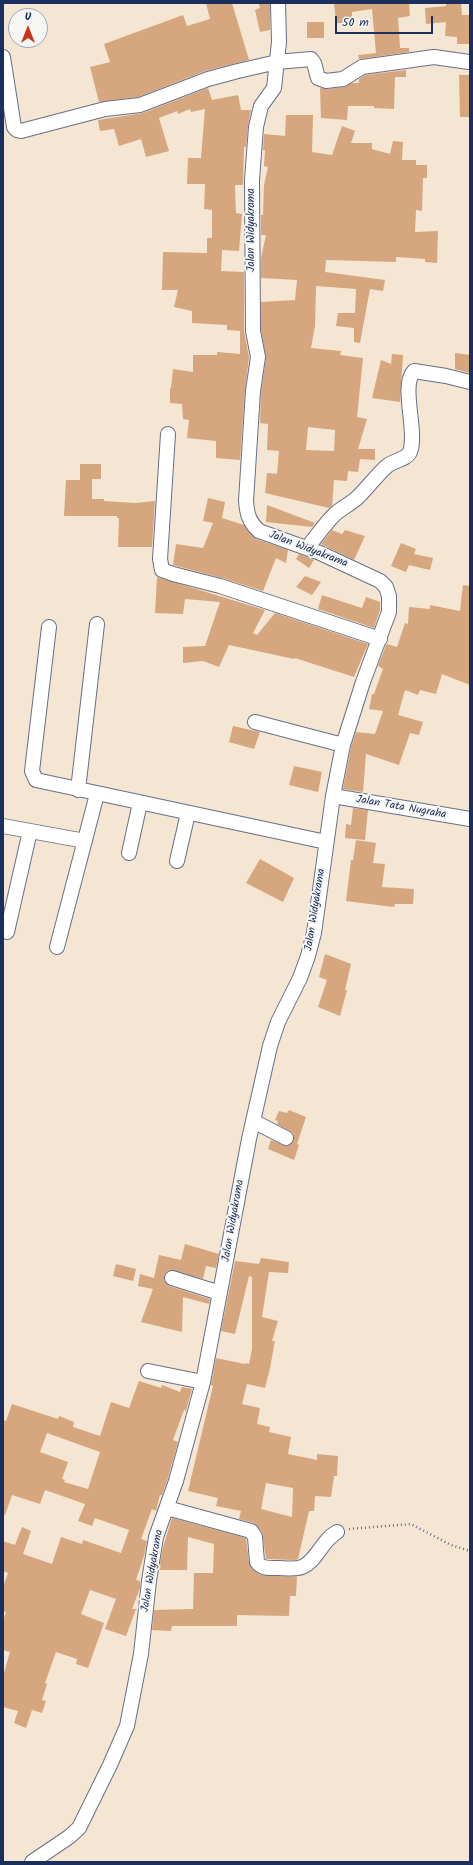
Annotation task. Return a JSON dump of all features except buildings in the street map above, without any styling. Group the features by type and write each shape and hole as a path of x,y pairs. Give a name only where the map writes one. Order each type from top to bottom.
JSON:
{"street":[{"name":"Jalan Widyakrama","path":"32,1862 69,1838 79,1828 110,1765 126,1726 141,1654 149,1582 156,1537 176,1481 203,1382 253,1121 270,1046 278,1022 300,978 308,956 314,933 333,796 344,745 363,682 389,612 389,596 386,588 380,581 333,558 259,531 252,524 247,514 246,501 253,390 258,357 253,331 251,278 252,180 256,127 262,106 274,88 279,42 278,3"},
{"path":"3,57 14,127 15,130 21,131 105,109 140,105 208,79 277,62 311,59 314,63 318,78 326,81 344,79 362,67 375,64 434,58 469,62"},
{"path":"307,548 334,514 357,498 388,466 408,455 411,450 412,428 409,405 410,374 414,371 446,376 470,382"},
{"path":"168,434 160,559 162,570 220,586 380,639"},
{"path":"78,790 97,624"},
{"path":"49,627 32,771 36,780 326,842"},
{"path":"255,722 344,745"},
{"path":"57,947 97,794"},
{"name":"Jalan Tata Nugraha","path":"333,796 470,819"},
{"path":"129,853 140,803"},
{"path":"177,861 188,813"},
{"path":"3,826 85,841"},
{"path":"6,932 30,831"},
{"path":"253,1121 286,1138"},
{"path":"172,1278 220,1293"},
{"path":"148,1371 203,1382"},
{"path":"167,1508 251,1531 255,1537 257,1562 263,1568 302,1567 308,1564 330,1535 336,1532"}],"path":[{"path":"336,1532 356,1528 410,1524 451,1545 470,1551"}]}
